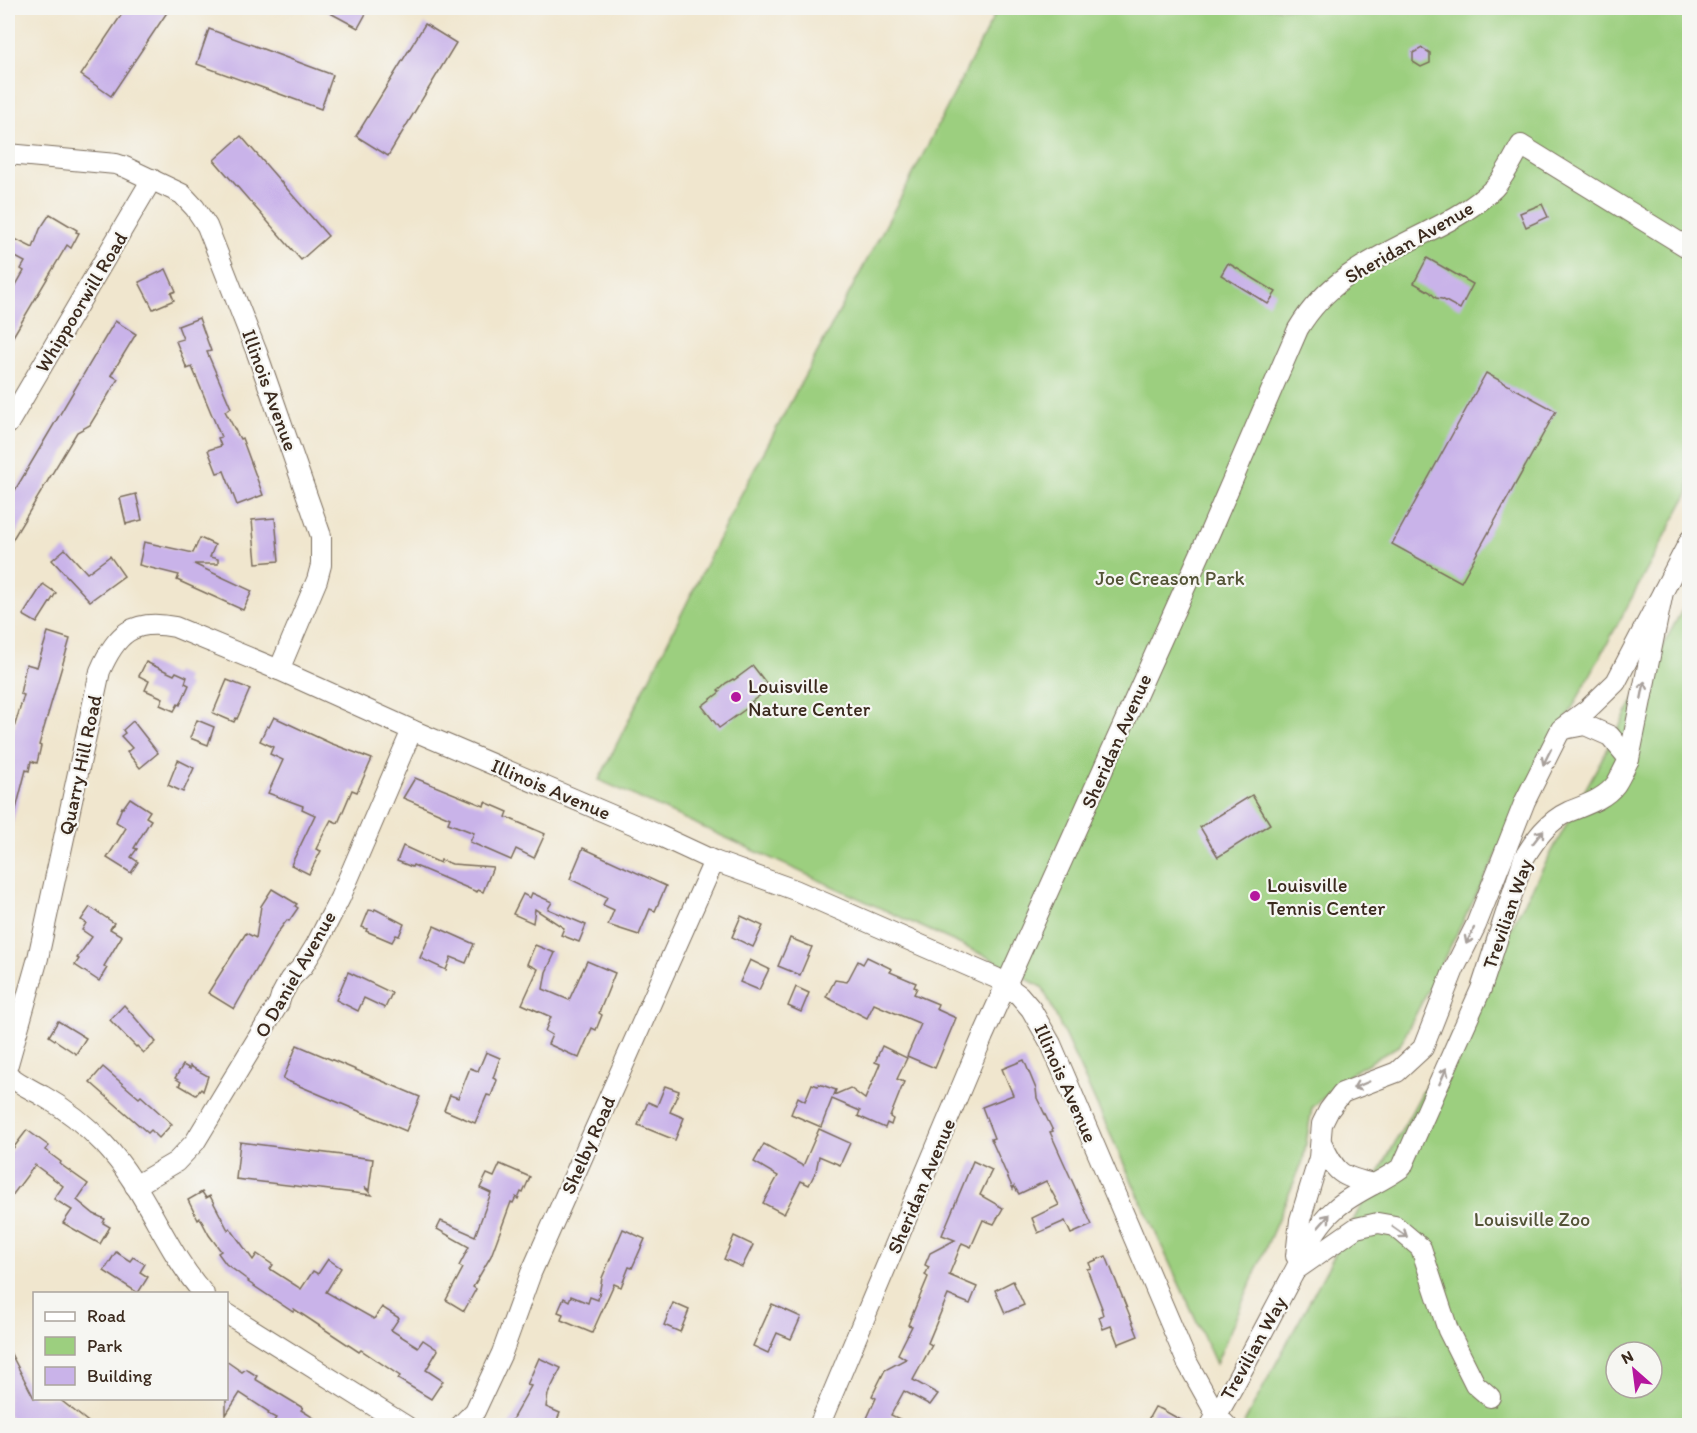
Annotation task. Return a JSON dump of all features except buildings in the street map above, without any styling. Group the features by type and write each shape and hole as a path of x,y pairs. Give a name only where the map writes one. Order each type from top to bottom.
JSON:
{"street":[{"name":"Sheridan Avenue","path":"819,1425 983,1036 1306,315 1326,292 1350,274 1473,207 1496,185 1521,145 1689,249"},
{"name":"Illinois Avenue","path":"8,154 116,164 182,194 207,225 257,353 321,536 321,565 317,580 279,670 714,861 795,890 967,965 996,978 1019,995 1031,1009 1051,1044 1187,1362 1218,1422"},
{"name":"Whippoorwill Road","path":"8,424 152,179"},
{"name":"Trevilian Way","path":"1295,1271 1300,1220 1319,1158 1322,1124 1329,1110 1342,1094 1398,1072 1423,1048 1525,801 1561,729 1588,709 1616,682 1689,540"},
{"name":"Trevilian Way","path":"1218,1422 1307,1244 1320,1224 1336,1208 1402,1167 1481,989 1524,858 1535,840 1549,825 1567,812 1580,808 1606,794 1616,784 1629,759 1663,592"},
{"name":"Quarry Hill Road","path":"8,1064 38,958 94,693 108,651 118,638 131,629 143,625 159,624 189,632 279,670"},
{"path":"1561,729 1585,725 1610,736 1629,759"},
{"name":"O Daniel Avenue","path":"135,1186 176,1162 195,1143 279,1003 290,979 303,966 340,898 412,730"},
{"name":"Shelby Road","path":"460,1425 475,1411 497,1363 531,1273 714,861"},
{"path":"8,1075 77,1118 105,1145 135,1186 186,1271 203,1292"},
{"path":"1321,1142 1339,1172 1374,1184"},
{"path":"1295,1271 1356,1228 1378,1223 1395,1226 1421,1248 1448,1330 1475,1384 1490,1397"},
{"path":"228,1314 406,1425"}],"green space":[{"name":"Joe Creason Park","path":"998,8 1689,8 1689,492 1561,729 1400,1045 1353,1072 1312,1108 1303,1161 1216,1364 1043,988 990,958 599,780 737,502 910,180"},
{"name":"Louisville Zoo","path":"1689,597 1689,1425 1248,1426 1244,1423"}],"place":[{"name":"Louisville Nature Center","path":"736,697"},
{"name":"Louisville Tennis Center","path":"1255,896"}]}
